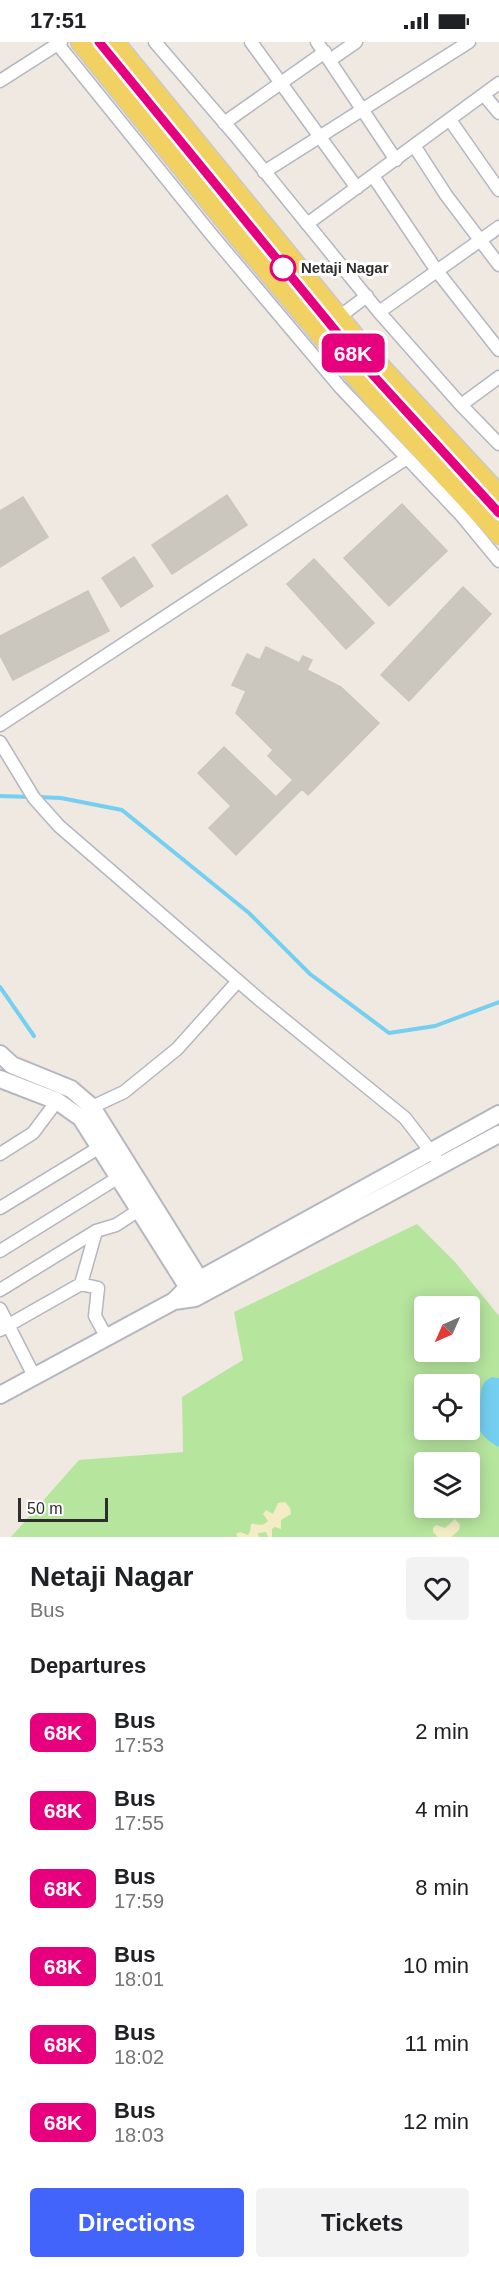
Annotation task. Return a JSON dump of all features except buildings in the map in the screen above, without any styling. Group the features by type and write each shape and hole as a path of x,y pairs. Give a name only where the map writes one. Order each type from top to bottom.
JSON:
{"main road":[{"path":"80,42 237,236 375,400 499,535"},
{"path":"115,42 372,357 499,494"}],"street":[{"path":"99,42 362,363 499,513"},
{"path":"155,42 379,312 461,405 499,444"},
{"path":"251,42 357,188"},
{"path":"224,123 324,51 356,42"},
{"path":"264,172 469,42"},
{"path":"0,81 58,43 211,234 333,379 461,515 499,561"},
{"path":"324,51 396,160"},
{"path":"307,224 415,147 499,83"},
{"path":"484,94 499,113"},
{"path":"450,120 499,190"},
{"path":"415,147 446,195 499,265"},
{"path":"373,176 437,271 499,350"},
{"path":"379,312 499,227"},
{"path":"339,317 367,296"},
{"path":"461,405 499,377"},
{"path":"0,725 407,458"},
{"path":"0,742 32,795 59,826 238,981 405,1118 436,1158"},
{"path":"92,1107 124,1092 177,1049 238,981"},
{"path":"0,1054 12,1065 71,1089 92,1107 197,1289"},
{"path":"0,1080 57,1101 81,1118 139,1210 197,1289"},
{"path":"0,1154 33,1133 57,1101"},
{"path":"0,1395 436,1158 499,1114"},
{"path":"436,1158 499,1134"},
{"path":"0,1208 99,1147"},
{"path":"0,1251 119,1177"},
{"path":"0,1290 96,1231 116,1225 139,1210"},
{"path":"81,1284 96,1231"},
{"path":"4,1328 81,1284 98,1288 95,1316 107,1338"},
{"path":"0,1309 4,1328 34,1376"}],"green space":[{"path":"417,1224 455,1262 499,1316 499,1537 11,1537 79,1460 183,1452 182,1397 243,1360 234,1312"}],"sand":[{"path":"285,1502 291,1514 281,1520 281,1529 275,1527 272,1529 272,1537 268,1537 266,1532 258,1533 259,1537 238,1537 236,1534 240,1532 248,1535 251,1524 266,1523 268,1521 263,1514 266,1510 273,1514 278,1503"},
{"path":"455,1519 460,1525 459,1530 451,1537 438,1537 433,1532 436,1525 445,1528"}],"water":[{"path":"499,1378 499,1447 484,1436 480,1430 482,1389 488,1379"}],"waterway":[{"path":"0,796 31,797"},
{"path":"38,797 61,798 122,810 249,913 310,974 389,1033 435,1026 499,1002"},
{"path":"0,987 34,1036"}],"bus line":[{"name":"68K","path":"99,42 362,363 499,513"}],"place":[{"name":"Netaji Nagar","path":"283,268"}]}
